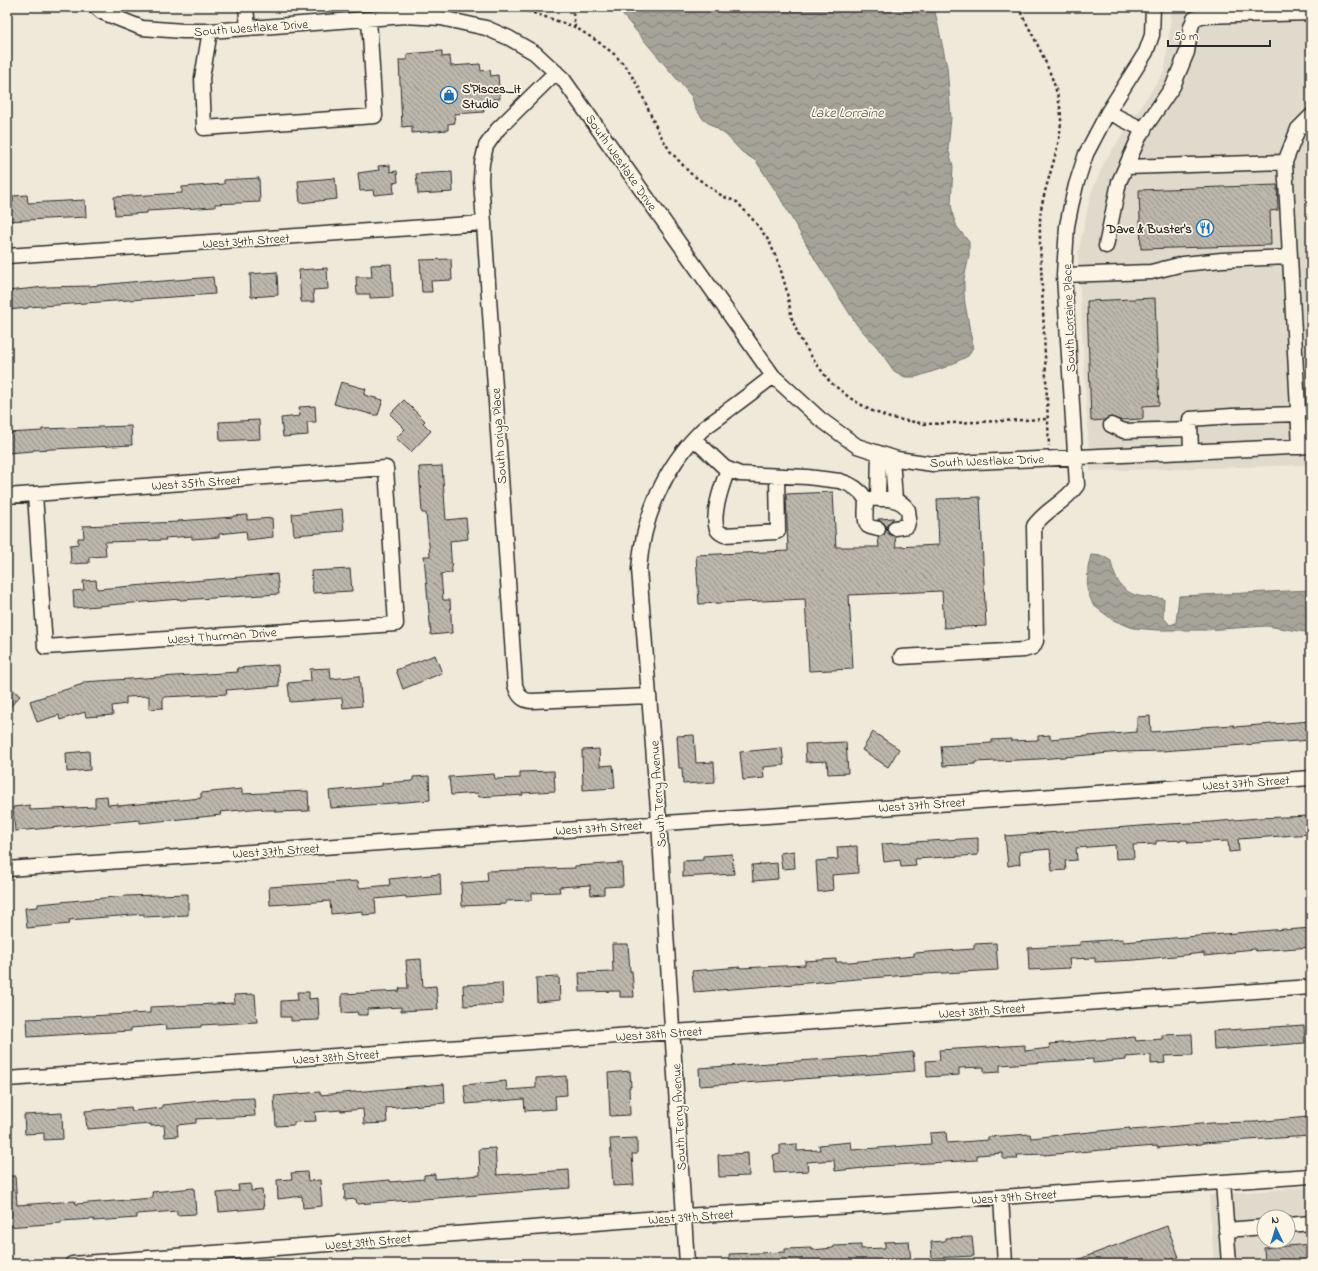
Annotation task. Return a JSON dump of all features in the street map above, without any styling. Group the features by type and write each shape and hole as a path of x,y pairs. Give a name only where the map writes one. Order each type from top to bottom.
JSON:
{"street":[{"name":"South Westlake Drive","path":"96,7 102,12 142,28 183,31 210,31 369,19 415,12 486,28 509,38 535,53 563,79 773,376 820,419 858,446 885,455 933,464 1306,446"},
{"path":"246,7 248,28"},
{"name":"South Lorraine Place","path":"901,657 1024,650 1032,647 1036,641 1034,526 1040,519 1070,495 1077,485 1064,275 1067,226 1076,185 1086,154 1108,112 1146,52 1152,35 1153,7"},
{"path":"1106,246 1119,182 1144,130 1173,86 1187,52 1191,27 1194,19 1201,16 1311,12"},
{"path":"210,31 202,78 204,128 375,116 369,19"},
{"name":"South Oriya Place","path":"556,72 498,129 486,146 482,163 481,178 514,676 517,690 522,698 527,701 649,696"},
{"path":"1108,112 1144,130"},
{"path":"1306,446 1299,414 1285,162 1298,129 1311,116"},
{"path":"1126,167 1285,162"},
{"name":"West 34th Street","path":"7,256 484,223"},
{"path":"1064,275 1151,272 1183,264 1222,260 1290,257"},
{"name":"South Terry Avenue","path":"687,1264 659,822 639,569 641,549 651,509 659,490 680,454 704,429 773,376"},
{"path":"1191,452 1190,419 1299,414"},
{"path":"1111,425 1124,431 1190,429"},
{"path":"694,439 728,469 740,474 777,477 807,477 845,482 872,499 895,500 901,502 906,506 909,518 907,526 895,528"},
{"path":"878,529 869,527 866,518 885,455"},
{"path":"885,455 895,500"},
{"name":"West 35th Street","path":"7,496 386,468"},
{"name":"West Thurman Drive","path":"35,494 44,647 396,624 386,468"},
{"path":"728,469 719,493 716,514 716,528 724,535 778,531 777,477"},
{"name":"West 37th Street","path":"7,869 659,822 1311,778"},
{"name":"West 38th Street","path":"7,1079 1311,987"},
{"name":"West 39th Street","path":"72,1264 109,1263 684,1216 1001,1197 1311,1176"},
{"path":"1223,1182 1229,1264"},
{"path":"1001,1197 1005,1264"},
{"path":"1296,1224 1311,1223"},
{"path":"1226,1230 1256,1228"}],"path":[{"path":"516,7 575,27 598,40 627,68 639,88 658,131 670,151 690,173 722,196 737,202 755,222 769,241 779,264 786,288 792,319 799,336 815,362 830,382 850,398 870,410 890,418 926,424 1048,419"},
{"path":"572,7 575,27"},
{"path":"1018,7 1040,50 1058,95 1061,120 1053,164 1042,201 1040,216 1050,458"}],"shaded area":[{"path":"1171,7 1311,7 1311,465 1090,471 1078,253 1091,193 1105,161 1165,70"},
{"path":"1311,1187 1311,1264 1214,1264 1209,1195"}],"water":[{"name":"Lake Lorraine","path":"616,7 934,7 947,67 951,118 948,148 953,166 951,204 957,227 969,242 969,256 964,279 964,292 973,347 968,356 946,367 916,377 905,377 894,371 877,347 857,325 816,261 779,196 756,161 742,152 726,135 704,120 695,108 692,97"},
{"path":"1091,555 1103,556 1111,561 1116,578 1127,591 1139,596 1164,599 1163,617 1170,625 1176,623 1179,596 1311,590 1311,631 1305,632 1267,626 1205,630 1157,630 1133,628 1113,620 1093,605 1087,589 1088,568"}],"building":[{"path":"442,51 442,57 450,56 451,66 480,64 481,71 490,70 491,76 498,75 500,99 493,99 493,104 483,105 484,112 454,114 455,123 448,124 448,130 412,133 412,126 402,127 399,60 407,60 407,54"},
{"path":"390,165 390,172 397,171 398,182 393,183 394,193 374,195 373,190 360,191 358,173 379,170 378,166"},
{"path":"452,172 453,192 418,194 416,174"},
{"path":"259,178 260,202 215,204 215,207 147,211 147,213 115,215 114,197 182,193 182,187 224,184 224,180"},
{"path":"335,178 337,199 300,203 298,181"},
{"name":"Dave & Buster's","path":"1277,185 1278,210 1270,211 1271,245 1141,249 1139,190"},
{"path":"27,195 28,203 85,200 86,217 7,221 7,202 13,202 13,196"},
{"path":"451,259 452,280 431,281 432,292 422,292 420,260"},
{"path":"391,264 393,297 370,298 370,294 357,294 356,277 372,277 371,265"},
{"path":"327,268 328,289 313,290 314,302 301,302 299,270"},
{"path":"277,272 278,295 251,297 250,274"},
{"path":"213,277 215,294 28,307 7,310 7,291 45,287 90,286 152,280 152,282"},
{"path":"1155,298 1159,405 1143,406 1143,419 1119,420 1111,417 1104,420 1091,421 1087,301"},
{"path":"341,382 366,389 364,395 383,400 378,415 334,404"},
{"path":"404,400 425,421 423,423 431,431 411,452 396,438 405,429 390,414"},
{"path":"315,406 316,422 307,422 308,435 283,437 281,418 300,416 299,407"},
{"path":"259,420 260,439 220,441 219,422"},
{"path":"131,426 132,445 33,450 7,453 7,433 42,431 42,429"},
{"path":"442,466 446,520 466,518 468,539 450,541 452,573 441,574 443,600 450,600 452,633 431,635 424,556 430,556 426,513 422,513 419,467"},
{"path":"833,492 836,547 879,547 878,537 884,535 886,527 884,523 878,519 894,518 887,525 887,529 889,534 895,536 896,547 939,545 937,499 980,497 986,626 944,628 942,591 849,595 853,669 809,671 805,599 699,604 696,555 788,551 786,494"},
{"path":"342,509 344,531 294,535 292,514"},
{"path":"247,515 247,520 272,518 273,537 247,540 246,531 219,534 219,537 192,539 192,536 165,538 166,540 105,542 106,556 89,557 89,563 71,564 70,545 78,544 78,538 84,538 83,526 179,522 178,521"},
{"path":"350,569 352,591 313,593 311,571"},
{"path":"277,574 279,594 180,599 74,608 73,591 84,590 83,581 96,580 97,589"},
{"path":"435,655 442,673 403,689 396,670"},
{"path":"278,665 279,686 226,690 227,694 163,697 163,708 149,709 149,696 126,697 126,704 112,706 113,715 86,717 85,712 60,720 59,715 37,722 30,701 83,684 83,682 238,672 237,668"},
{"path":"330,668 331,679 359,676 362,706 343,708 342,698 290,702 288,683 311,681 310,669"},
{"path":"7,684 20,696 7,710"},
{"path":"1150,716 1151,732 1201,727 1234,725 1234,727 1311,721 1311,740 1162,751 1122,752 1040,759 975,762 975,764 943,766 941,746 992,743 992,740 1038,740 1038,736 1050,735 1050,739 1137,732 1137,717"},
{"path":"873,732 899,749 888,767 862,750"},
{"path":"694,735 696,763 714,762 715,782 683,784 682,768 679,768 677,736"},
{"path":"846,742 848,773 828,774 827,761 806,762 805,744"},
{"path":"782,748 784,765 763,767 764,778 743,780 740,752"},
{"path":"599,749 600,766 613,765 615,788 583,790 582,750"},
{"path":"89,751 90,770 67,772 66,753"},
{"path":"554,771 555,791 522,793 523,795 509,796 479,797 478,793 451,795 449,777 494,774 495,779 520,778 520,772"},
{"path":"429,776 430,800 331,808 329,791 382,786 382,783 413,781 413,777"},
{"path":"242,789 242,794 308,791 309,811 275,812 275,810 262,810 262,808 220,812 221,815 140,823 140,820 15,831 13,807 30,805 30,810 95,807 95,797 107,796 108,805 118,804 118,806 201,798 201,793"},
{"path":"1311,816 1311,834 1238,839 1239,851 1229,852 1228,841 1188,843 1187,840 1156,841 1156,844 1133,845 1134,858 1116,859 1115,845 1076,848 1077,860 1065,861 1066,870 1052,871 1050,849 1019,852 1020,864 1008,866 1005,836 1258,818"},
{"path":"978,838 978,855 915,859 916,866 901,867 900,860 884,862 882,844"},
{"path":"857,846 858,873 832,875 833,890 818,892 816,861 838,859 837,847"},
{"path":"794,851 795,868 782,869 780,853"},
{"path":"732,854 734,874 683,877 683,861 703,860 703,856"},
{"path":"622,863 623,886 604,887 604,894 591,895 590,885 559,887 560,892 532,893 532,900 506,901 506,904 462,906 461,883 488,881 487,871 575,868 575,866"},
{"path":"777,863 778,879 753,881 752,865"},
{"path":"440,874 441,895 375,899 376,914 363,915 363,911 331,914 330,901 270,905 269,887 358,881 359,888 390,885 389,879"},
{"path":"188,894 188,915 144,917 144,914 69,920 70,924 27,928 25,908 38,907 38,904 126,896"},
{"path":"1311,928 1311,947 1256,951 1255,949 1204,956 1204,953 1135,960 1095,962 1095,958 1069,959 1070,968 1029,970 1028,948 1080,945 1080,942 1123,939 1123,942"},
{"path":"996,943 998,970 908,975 694,992 692,971 740,967 805,965 805,961 836,959 836,962 850,962 914,956 914,953 974,949 974,944"},
{"path":"612,944 628,944 634,997 620,997 620,991 580,992 579,973 613,972"},
{"path":"421,959 423,987 436,986 438,1009 401,1011 401,1007 368,1009 368,1015 358,1015 357,1012 342,1013 342,994 400,991 399,988 408,988 406,960"},
{"path":"559,977 560,1000 537,1002 536,978"},
{"path":"502,983 503,1004 464,1006 463,985"},
{"path":"297,992 309,992 309,999 318,998 319,1020 291,1021 291,1017 281,1017 281,1001 298,1000"},
{"path":"255,994 257,1022 201,1025 201,1027 166,1029 165,1025 131,1028 131,1031 28,1037 27,1019 150,1013 150,1007 235,1003 234,995"},
{"path":"1304,1025 1305,1043 1214,1050 1213,1031"},
{"path":"1192,1034 1193,1055 1164,1056 1165,1063 1151,1064 1151,1055 1126,1057 1126,1060 1093,1063 1093,1059 1000,1065 1000,1072 984,1073 984,1067 959,1068 959,1075 927,1077 926,1061 940,1060 939,1050 1025,1045 1025,1051 1050,1048 1049,1044 1135,1037 1136,1041 1162,1039 1162,1035"},
{"path":"913,1052 915,1071 700,1086 699,1068"},
{"path":"630,1071 630,1115 610,1116 608,1073"},
{"path":"566,1076 567,1095 555,1096 556,1109 525,1111 524,1099 466,1104 464,1085 506,1081 507,1090 536,1088 536,1078"},
{"path":"444,1084 445,1103 386,1108 387,1123 364,1124 363,1109 315,1112 316,1121 294,1122 294,1125 276,1126 274,1096 320,1092 320,1095"},
{"path":"254,1098 255,1116 196,1119 196,1123 177,1125 178,1136 165,1137 164,1125 151,1126 151,1124 87,1129 85,1111 131,1107 132,1111 162,1108 162,1105 211,1100"},
{"path":"62,1113 63,1139 44,1140 44,1133 25,1134 24,1115"},
{"path":"1308,1117 1310,1136 1202,1143 1157,1148 1157,1146 1044,1155 1017,1155 1018,1159 1003,1159 1003,1153 977,1155 977,1160 864,1167 835,1171 834,1160 807,1162 808,1171 774,1173 773,1155 780,1154 780,1145 797,1144 797,1151 820,1150 819,1145 851,1142 852,1150 931,1144 930,1133 946,1132 947,1143 988,1140 988,1137 1030,1134 1031,1138 1130,1128 1130,1130"},
{"path":"637,1138 637,1154 632,1154 634,1185 613,1186 610,1139"},
{"path":"495,1148 497,1175 569,1170 570,1188 357,1204 356,1199 345,1200 344,1184 424,1179 424,1175 435,1174 435,1179 480,1175 479,1149"},
{"path":"748,1153 749,1176 719,1177 718,1155"},
{"path":"307,1172 308,1181 320,1180 322,1206 303,1208 302,1196 278,1199 277,1180 292,1179 291,1173"},
{"path":"7,1176 15,1176 17,1205 75,1201 76,1204 153,1198 152,1192 194,1188 196,1214 177,1215 177,1211 137,1214 137,1218 94,1221 94,1219 61,1221 61,1223 7,1227"},
{"path":"251,1184 251,1191 262,1190 264,1208 219,1212 217,1193 239,1191 238,1185"},
{"path":"1167,1226 1179,1257 1160,1264 1069,1264 1069,1263"},
{"path":"972,1237 974,1256 932,1258 931,1242 945,1241 945,1238"},
{"path":"909,1241 911,1262 886,1264 730,1264 729,1254 785,1252 785,1249 812,1248 812,1250 833,1248 834,1246 861,1245 861,1249 885,1248 885,1242"},
{"path":"1311,1244 1311,1264 1265,1264 1264,1249 1296,1249 1296,1245"}],"place":[{"name":"S'Pisces_it Studio","path":"449,95"},
{"name":"Dave & Buster's","path":"1205,228"}]}
